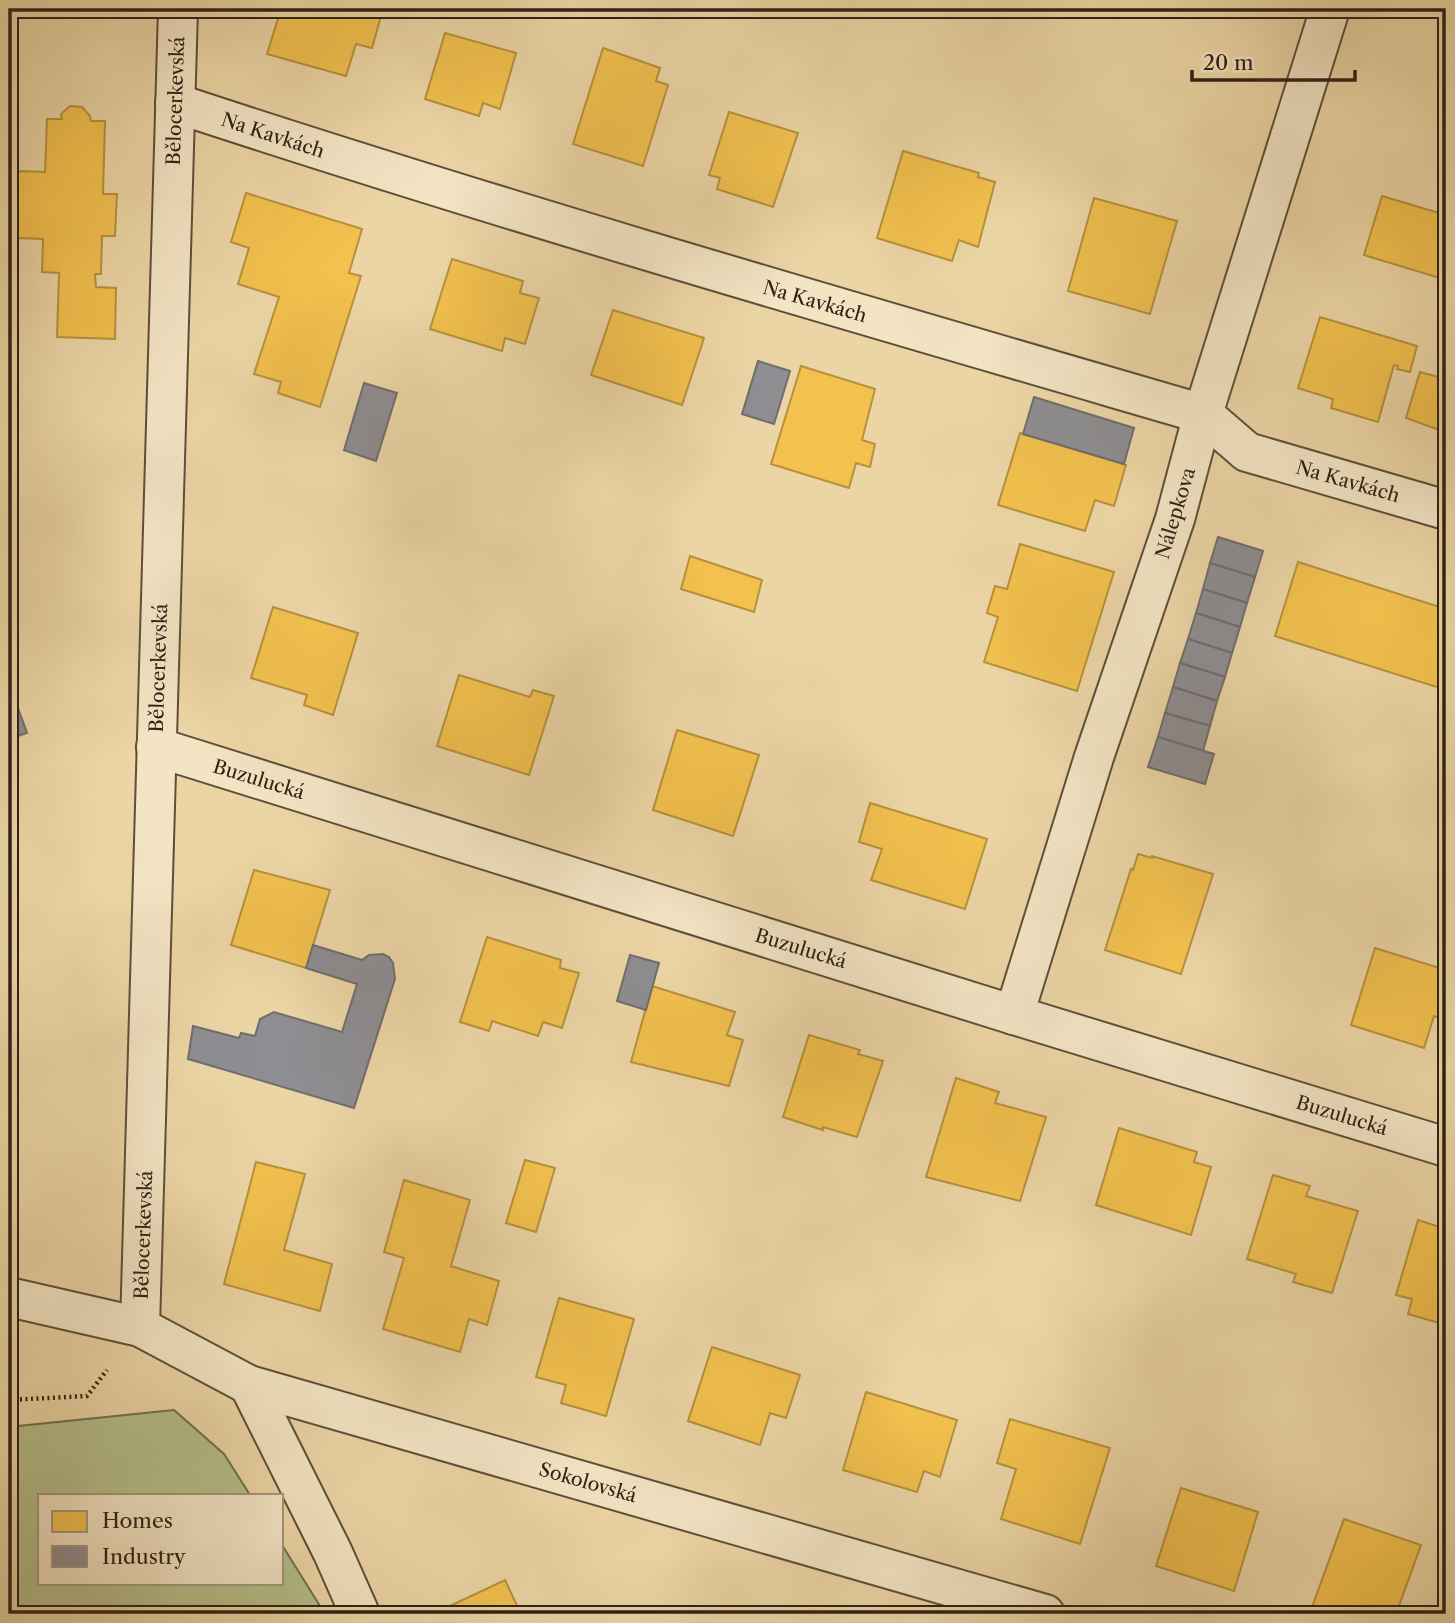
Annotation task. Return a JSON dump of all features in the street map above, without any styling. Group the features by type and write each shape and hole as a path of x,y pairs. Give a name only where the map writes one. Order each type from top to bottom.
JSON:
{"street":[{"name":"Bělocerkevská","path":"140,1327 178,9"},
{"name":"Nálepkova","path":"1014,1015 1094,757 1175,519 1203,414 1330,9"},
{"name":"Na Kavkách","path":"175,103 346,159 736,278 1203,414 1247,452 1446,510"},
{"name":"Buzulucká","path":"156,747 1446,1147"},
{"name":"Sokolovská","path":"9,1297 140,1327 249,1385 1045,1614"},
{"path":"249,1385 333,1553 360,1614"}],"path":[{"path":"9,1400 87,1396 140,1327"}],"green space":[{"path":"174,1410 224,1454 249,1494 38,1494 38,1584 284,1584 284,1548 325,1614 9,1614 9,1427"}],"building: Homes":[{"path":"281,9 383,9 372,48 356,44 346,76 267,54"},
{"path":"445,33 516,53 500,109 483,103 479,116 425,99"},
{"path":"603,48 660,68 656,81 668,85 643,166 573,144"},
{"path":"70,106 82,107 91,121 105,121 103,194 117,194 115,236 102,236 101,274 95,274 96,287 116,288 115,339 57,337 59,273 42,272 43,239 18,238 18,243 9,242 9,175 21,171 45,172 47,119 62,119 61,114"},
{"path":"729,112 798,133 773,207 717,189 720,178 709,175"},
{"path":"903,151 979,173 978,177 995,182 978,247 959,240 952,261 877,238"},
{"path":"246,193 362,229 349,273 361,276 320,407 278,393 281,382 254,374 279,297 238,284 249,248 231,242"},
{"path":"1382,196 1446,215 1446,280 1364,255"},
{"path":"1094,198 1177,221 1150,314 1068,291"},
{"path":"452,259 523,281 520,293 539,298 525,344 505,338 502,351 430,329"},
{"path":"613,310 704,338 682,405 591,375"},
{"path":"1320,317 1417,346 1410,372 1397,369 1398,366 1394,365 1378,422 1331,408 1333,399 1298,388"},
{"path":"801,366 875,389 862,440 875,444 870,467 856,463 849,488 771,464"},
{"path":"1420,372 1446,379 1446,418 1442,431 1406,418"},
{"path":"1020,433 1126,465 1114,506 1095,500 1085,531 998,505"},
{"path":"1020,544 1114,572 1077,691 984,662 998,617 987,613 995,586 1007,589"},
{"path":"690,556 762,580 754,612 681,589"},
{"path":"1298,562 1446,609 1446,690 1275,636"},
{"path":"273,607 358,633 333,715 304,705 307,695 251,678"},
{"path":"459,675 530,697 533,690 554,696 529,775 437,746"},
{"path":"677,730 759,755 733,836 653,810"},
{"path":"870,803 987,839 965,909 871,880 882,849 859,842"},
{"path":"1138,854 1213,874 1181,974 1105,950"},
{"path":"254,870 330,890 306,968 231,945"},
{"path":"487,937 561,960 560,968 579,973 562,1028 543,1022 538,1036 492,1021 489,1031 460,1022"},
{"path":"1375,948 1446,970 1446,1020 1434,1016 1424,1048 1351,1025"},
{"path":"652,986 735,1012 727,1035 743,1040 729,1086 631,1062"},
{"path":"809,1035 860,1050 858,1054 883,1061 857,1137 823,1127 823,1130 783,1117"},
{"path":"956,1078 999,1092 995,1103 1046,1117 1020,1201 926,1177"},
{"path":"1119,1128 1197,1152 1194,1162 1211,1167 1191,1235 1096,1205"},
{"path":"525,1160 555,1168 536,1232 506,1223"},
{"path":"256,1162 305,1174 284,1250 332,1264 320,1311 224,1284"},
{"path":"1273,1175 1310,1186 1306,1196 1358,1211 1332,1293 1293,1282 1296,1274 1247,1259"},
{"path":"404,1180 470,1200 451,1266 499,1281 487,1325 469,1319 460,1352 383,1329 404,1258 384,1252"},
{"path":"1418,1220 1446,1229 1446,1325 1408,1314 1412,1299 1396,1295"},
{"path":"559,1298 634,1319 606,1416 561,1403 566,1385 536,1377"},
{"path":"712,1347 800,1375 786,1418 770,1413 760,1445 688,1421"},
{"path":"866,1392 957,1420 940,1477 924,1471 917,1492 843,1470"},
{"path":"1010,1419 1110,1448 1080,1544 1001,1519 1016,1469 997,1463"},
{"path":"1181,1488 1258,1512 1234,1591 1156,1566"},
{"path":"1344,1519 1421,1545 1396,1614 1323,1614 1311,1610"},
{"path":"505,1580 521,1614 435,1614 435,1613"}],"building: Industry":[{"path":"758,361 790,371 774,424 742,414"},
{"path":"364,383 397,393 376,461 344,450"},
{"path":"1034,397 1134,428 1124,464 1023,434"},
{"path":"1218,537 1263,551 1255,577 1210,563"},
{"path":"1210,563 1255,577 1247,603 1203,589"},
{"path":"1203,589 1247,603 1240,627 1196,613"},
{"path":"1196,613 1240,627 1232,653 1188,639"},
{"path":"1188,639 1232,653 1225,677 1180,663"},
{"path":"1180,663 1225,677 1217,701 1173,687"},
{"path":"9,687 27,733 9,739"},
{"path":"1173,687 1217,701 1210,726 1165,713"},
{"path":"1165,713 1210,726 1203,751 1158,737"},
{"path":"1158,737 1214,754 1205,784 1148,767"},
{"path":"313,945 362,960 369,955 383,954 393,963 395,979 354,1108 188,1059 193,1026 239,1038 241,1033 255,1036 260,1019 274,1012 342,1032 357,984 306,968"},
{"path":"630,955 659,963 646,1010 617,1001"}]}
